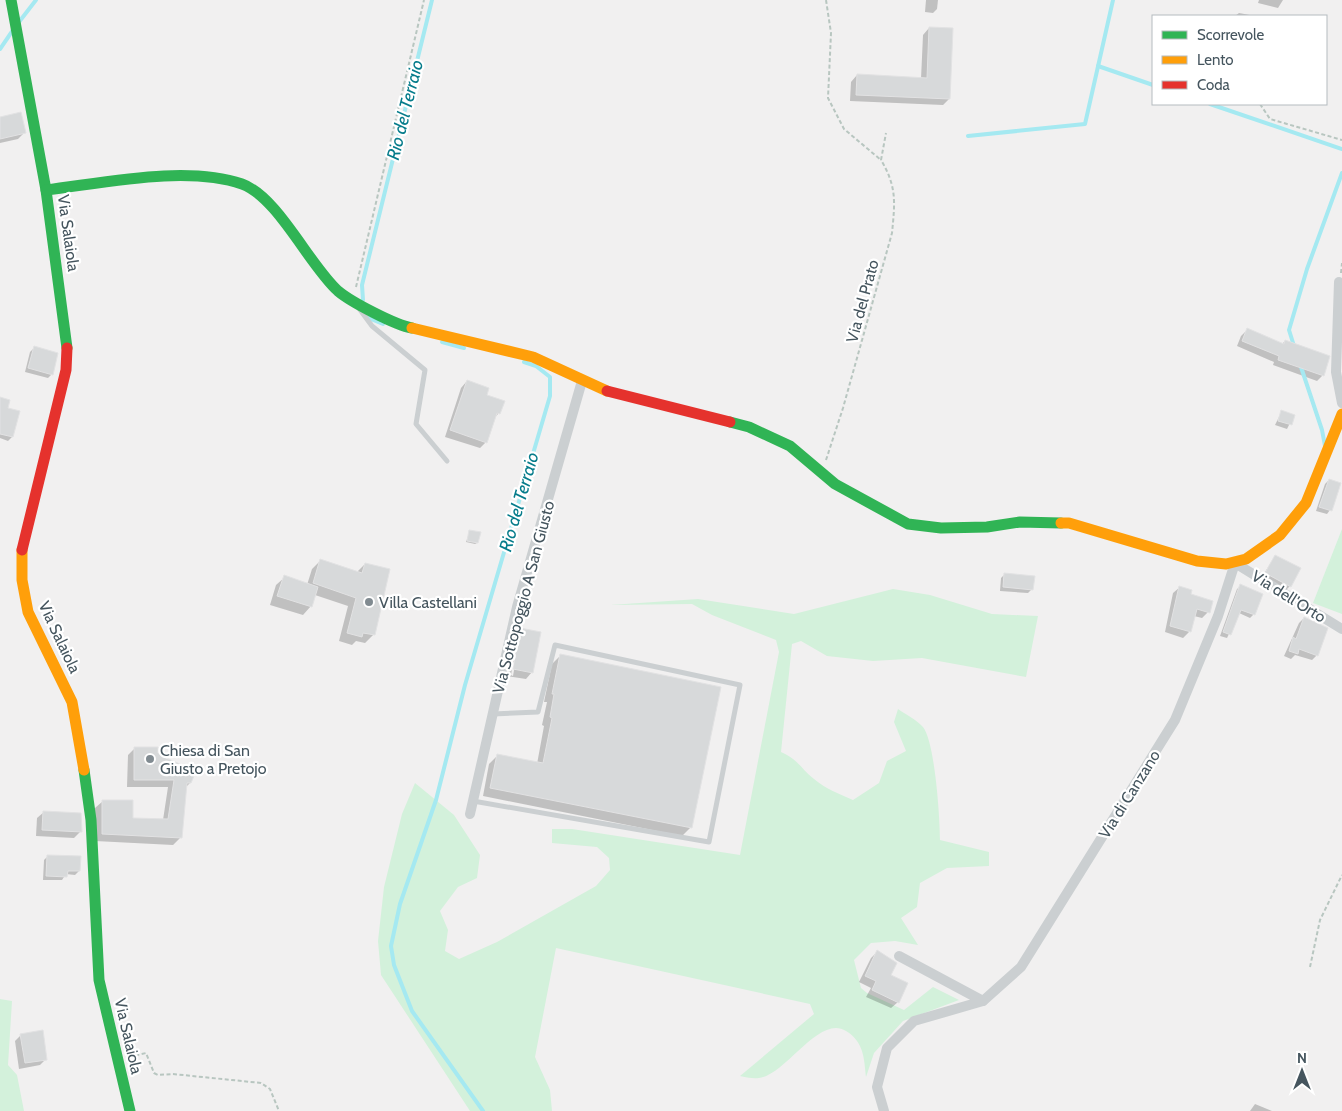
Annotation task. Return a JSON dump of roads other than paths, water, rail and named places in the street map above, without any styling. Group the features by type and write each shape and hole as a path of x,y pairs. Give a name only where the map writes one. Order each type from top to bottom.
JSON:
{"street":[{"name":"Via Salaiola","path":"11,0 46,190 67,339 66,370 22,550 22,580 28,612 72,702 78,730 91,820 99,980 130,1111"},
{"path":"46,190 176,175 220,179 244,185 266,201 338,291 398,325 533,357 602,390 749,427 790,446 821,474 908,524 941,528 987,527 1020,522 1062,522 1197,561 1235,563 1263,548 1292,524 1311,494 1342,414"},
{"path":"1339,282 1336,372 1342,403"},
{"name":"Via Sottopoggio A San Giusto","path":"470,814 517,607 582,381"},
{"name":"Via dell'Orto","path":"1235,563 1342,629"},
{"name":"Via di Canzano","path":"884,1111 877,1088 887,1048 914,1021 984,1001 1021,967 1175,720 1218,616 1235,563"},
{"path":"899,956 984,1001"}],"lane":[{"path":"352,299 372,326 425,370 416,424 447,461"},
{"path":"473,801 709,842 740,685 555,645 538,712 492,714"}],"waterway":[{"path":"19,22 36,0"},
{"name":"Rio del Terraio","path":"363,300 362,285 432,0"},
{"path":"968,136 1085,124 1113,0"},
{"path":"0,49 13,30"},
{"path":"1098,66 1152,85"},
{"path":"1213,105 1342,149"},
{"path":"1294,346 1289,330 1307,269 1342,173"},
{"name":"Rio del Terraio","path":"366,317 383,324"},
{"name":"Rio del Terraio","path":"442,342 464,348"},
{"name":"Rio del Terraio","path":"483,1111 412,1011 394,965 391,946 400,904 436,800 465,685 550,396 550,377 536,366 524,362"},
{"path":"1300,364 1322,430 1325,446"}],"place":[{"name":"Villa Castellani","path":"369,602"},
{"name":"Chiesa di San Giusto a Pretojo","path":"150,759"}]}
